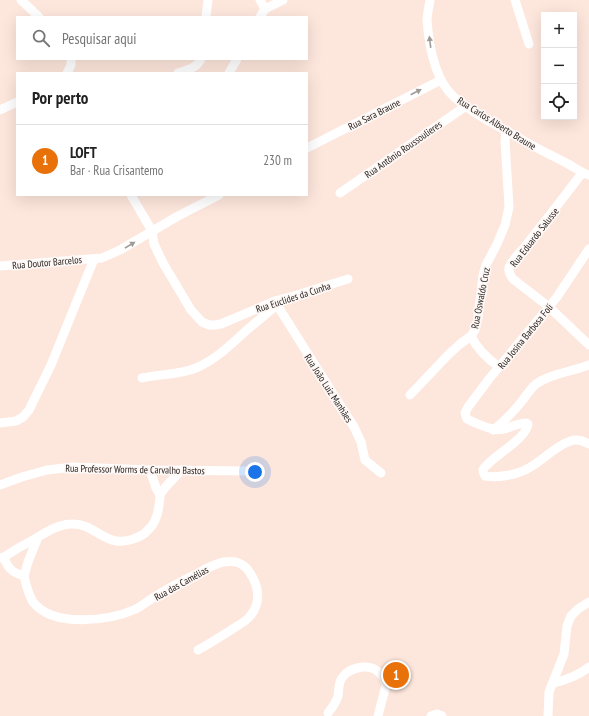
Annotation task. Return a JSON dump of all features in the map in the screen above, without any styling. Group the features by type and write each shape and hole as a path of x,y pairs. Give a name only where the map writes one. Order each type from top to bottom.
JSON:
{"street":[{"path":"21,0 39,16"},
{"path":"206,16 208,0"},
{"path":"260,0 262,13 283,0"},
{"name":"Rua Carlos Alberto Braune","path":"430,0 427,20 431,50 441,80 445,87 454,97 466,106 506,131 586,174"},
{"path":"516,0 529,44"},
{"path":"68,72 71,65 71,60"},
{"path":"181,72 195,67 200,60"},
{"path":"230,72 236,60"},
{"name":"Rua Sara Braune","path":"308,147 441,80"},
{"path":"0,110 16,102"},
{"name":"Rua Antônio Roussoulieres","path":"340,193 466,106"},
{"name":"Rua Oswaldo Cruz","path":"410,395 452,352 471,336 475,330 478,318 482,275 497,244 509,208 505,141 506,131"},
{"name":"Rua Eduardo Salusse","path":"586,174 515,258 509,268 510,275 513,279 534,297 549,307 589,345"},
{"path":"132,196 152,231"},
{"path":"0,423 16,421 23,417 29,410 51,365 94,258 102,258 110,255 217,196"},
{"name":"Rua Euclides da Cunha","path":"152,231 154,244 163,263 191,310 202,322 209,325 221,324 276,303 348,279"},
{"name":"Rua Josina Barbosa Foli","path":"493,430 470,420 466,417 465,411 515,346 549,307 589,249"},
{"name":"Rua Doutor Barcelos","path":"0,266 94,258"},
{"path":"142,378 190,370 204,364 224,350 276,303"},
{"name":"Rua João Luiz Manhães","path":"276,303 354,427 361,442 365,460 381,473"},
{"path":"471,336 483,354 499,367"},
{"path":"493,430 503,422 524,399 531,388 551,376 589,365"},
{"path":"493,430 501,430 522,423 526,423 528,425 520,438 493,458 484,468 483,472 486,476 508,475 522,472 557,449 575,440 582,440 589,444"},
{"name":"Rua Professor Worms de Carvalho Bastos","path":"0,485 47,470 73,467 150,470 249,471"},
{"path":"38,537 24,576 13,572 2,557 38,537 58,527 81,524 113,541 127,541 136,538 147,531 156,518 159,507 160,495 150,470"},
{"path":"160,495 181,470"},
{"name":"Rua das Camélias","path":"24,576 29,595 33,601 46,613 54,616 83,620 104,618 136,609 176,584 208,567 224,562 234,561 242,564 250,573 257,587 258,595 251,616 243,623 198,650"},
{"path":"548,716 549,692 564,654 567,626 571,616 578,609 589,602"},
{"path":"328,713 336,702 341,679 350,671 365,666 371,667 382,674 385,680 386,685 378,716"},
{"path":"552,683 572,678 589,667"},
{"path":"431,716 437,714 442,716"}],"place":[{"name":"LOFT","path":"396,675"}]}
